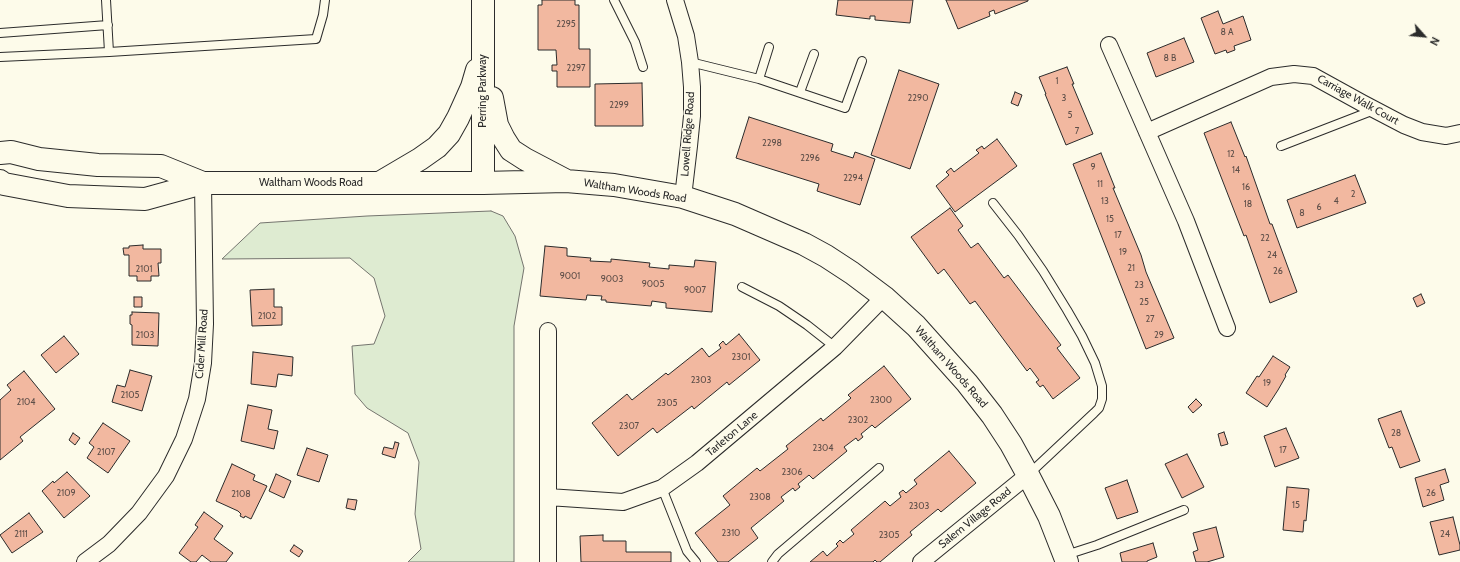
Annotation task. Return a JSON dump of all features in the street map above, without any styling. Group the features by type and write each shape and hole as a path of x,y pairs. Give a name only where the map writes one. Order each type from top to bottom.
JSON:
{"street":[{"name":"Perring Parkway","path":"483,0 483,183"},
{"name":"Lowell Ridge Road","path":"675,0 686,36 690,62 692,116 683,197"},
{"path":"1109,45 1186,221 1227,328"},
{"path":"483,48 497,125 504,139 511,150 566,181"},
{"path":"381,182 438,147 449,134 472,87 483,48"},
{"name":"Carriage Walk Court","path":"1147,132 1271,77 1294,74 1313,76 1374,110 1422,132 1446,136 1460,133"},
{"name":"Waltham Woods Road","path":"0,153 11,152 39,158 98,165 161,166 203,183"},
{"name":"Waltham Woods Road","path":"0,181 4,184 68,196 145,199 203,183 483,183 566,181 614,185 683,197 735,214 804,244 852,273 884,297 916,326 967,383 992,415 1028,475 1049,516 1066,558"},
{"name":"Cider Mill Road","path":"85,562 109,544 139,513 166,476 184,439 197,399 203,363 205,324 203,183"},
{"name":"Tarleton Lane","path":"548,497 623,502 662,488 697,463 835,347 884,297"},
{"path":"548,331 548,562"},
{"name":"Salem Village Road","path":"921,562 1028,475"}],"lane":[{"path":"106,0 109,52"},
{"path":"0,57 109,52 316,39 323,15 325,0"},
{"path":"614,0 635,42 644,67"},
{"path":"0,33 108,25"},
{"path":"759,79 769,47"},
{"path":"800,92 814,54"},
{"path":"690,62 759,79 845,108 862,61"},
{"path":"1281,146 1374,110"},
{"path":"993,203 1034,259 1067,310 1095,363 1102,386 1102,399 1099,408 1028,475"},
{"path":"742,287 779,306 807,325 835,347"},
{"path":"772,562 778,554 879,468"},
{"path":"662,488 687,551 696,562"},
{"path":"1066,558 1184,510"}],"green space":[{"path":"491,211 503,216 515,236 524,268 514,326 514,562 408,562 421,549 415,514 419,462 408,433 367,408 355,394 352,346 374,344 385,316 374,278 350,258 222,259 260,223 367,216"}],"building":[{"path":"542,0 575,0 575,5 579,5 579,49 590,49 590,87 557,87 557,71 552,71 552,65 557,65 556,50 538,50 538,5 542,5"},
{"path":"838,0 913,0 910,23 875,20 875,16 870,16 870,19 836,15"},
{"path":"946,0 1028,1 995,14 994,10 989,12 990,16 958,29"},
{"path":"1218,11 1223,24 1243,16 1251,40 1234,46 1235,50 1227,53 1226,50 1215,54 1201,18"},
{"path":"1184,38 1194,62 1156,77 1147,53"},
{"path":"1067,67 1074,84 1072,84 1093,134 1066,145 1039,77"},
{"path":"899,70 939,84 910,169 871,155"},
{"path":"642,83 643,126 595,126 595,84"},
{"path":"1015,92 1022,95 1018,106 1011,103"},
{"path":"749,117 833,144 831,151 853,158 855,152 875,159 860,205 817,191 819,184 736,158"},
{"path":"1231,122 1245,157 1246,156 1270,224 1272,224 1297,292 1270,303 1246,235 1244,236 1204,133"},
{"path":"997,139 1017,166 955,212 936,186 949,175 946,172 951,168 954,172 979,153 976,150 982,146 984,149"},
{"path":"1101,153 1115,188 1113,188 1141,255 1146,272 1174,338 1146,349 1073,164"},
{"path":"1355,175 1366,203 1297,228 1287,200"},
{"path":"950,208 963,226 958,230 971,248 978,243 1004,278 1008,275 1061,345 1057,348 1080,378 1053,399 1043,385 1040,387 1036,382 1039,380 1030,368 1027,371 975,301 970,304 944,269 938,274 911,237"},
{"path":"143,245 143,249 161,249 161,263 158,263 159,276 151,276 151,281 137,281 137,276 129,276 129,255 124,255 123,248"},
{"path":"545,246 567,248 567,256 591,258 590,261 611,262 611,259 650,263 649,267 669,269 669,265 694,267 695,260 716,262 712,312 666,308 666,303 652,301 651,306 606,302 606,300 601,300 602,296 587,295 586,300 540,296"},
{"path":"274,289 274,307 282,307 282,325 252,326 250,290"},
{"path":"1421,294 1425,303 1417,307 1413,298"},
{"path":"134,297 142,297 142,307 134,307"},
{"path":"132,312 159,313 158,346 132,345 132,325 130,324 130,315 132,315"},
{"path":"739,334 760,360 729,385 727,382 694,409 692,406 657,433 653,428 618,456 592,423 627,394 632,400 666,373 668,375 702,348 709,357 721,348 719,345 723,341 726,345"},
{"path":"64,336 79,354 56,373 41,355"},
{"path":"253,352 293,357 292,376 278,374 276,387 251,384"},
{"path":"1273,356 1290,367 1267,407 1246,393"},
{"path":"884,366 911,399 875,428 872,425 861,434 863,437 858,441 856,438 844,447 847,451 813,479 809,475 798,484 800,487 795,491 793,488 781,497 784,501 751,528 758,538 728,562 718,562 695,533 730,505 723,496 757,468 760,471 788,449 786,446 821,418 823,421 851,398 848,395"},
{"path":"130,370 152,376 142,411 112,402 117,385 125,387"},
{"path":"24,371 55,409 20,437 23,441 0,460 0,400 11,390 7,385"},
{"path":"1196,399 1202,405 1193,413 1188,407"},
{"path":"248,405 272,410 268,429 278,431 274,449 241,441"},
{"path":"1401,411 1420,461 1400,468 1392,447 1389,448 1378,419"},
{"path":"103,423 130,441 108,473 87,458 94,447 89,443"},
{"path":"1286,428 1299,458 1275,467 1264,436"},
{"path":"1224,432 1228,444 1221,446 1218,434"},
{"path":"73,433 80,438 75,445 69,440"},
{"path":"395,442 399,443 395,458 382,454 384,447 393,449"},
{"path":"307,448 328,455 319,482 297,475"},
{"path":"949,451 976,483 941,512 938,509 910,532 912,535 880,562 875,560 873,562 810,562 823,551 827,556 838,546 836,544 840,540 843,543 854,534 851,530 885,501 890,506 901,497 899,493 903,490 906,493 917,484 914,480"},
{"path":"1187,454 1204,487 1182,498 1165,464"},
{"path":"232,464 255,475 253,480 267,486 251,519 245,516 244,518 240,516 241,514 238,511 216,501"},
{"path":"1445,469 1449,482 1440,485 1444,500 1423,507 1415,478"},
{"path":"67,472 90,496 64,518 42,491 53,481 54,483"},
{"path":"276,474 291,481 284,498 269,491"},
{"path":"1127,480 1138,512 1117,519 1105,488"},
{"path":"1287,487 1309,489 1306,521 1304,520 1303,532 1283,530"},
{"path":"348,499 357,500 355,510 346,508"},
{"path":"204,512 223,526 214,539 233,553 226,562 211,562 202,555 196,562 191,562 179,553 198,527 195,525"},
{"path":"29,513 43,532 12,553 0,535"},
{"path":"1453,517 1460,550 1439,555 1430,522"},
{"path":"1216,527 1224,557 1207,562 1196,562 1193,552 1198,550 1193,533"},
{"path":"603,535 603,541 626,541 626,552 671,552 671,562 581,562 580,536"},
{"path":"1153,543 1157,557 1147,562 1122,562 1120,553"},
{"path":"294,545 303,551 299,557 290,551"}]}
